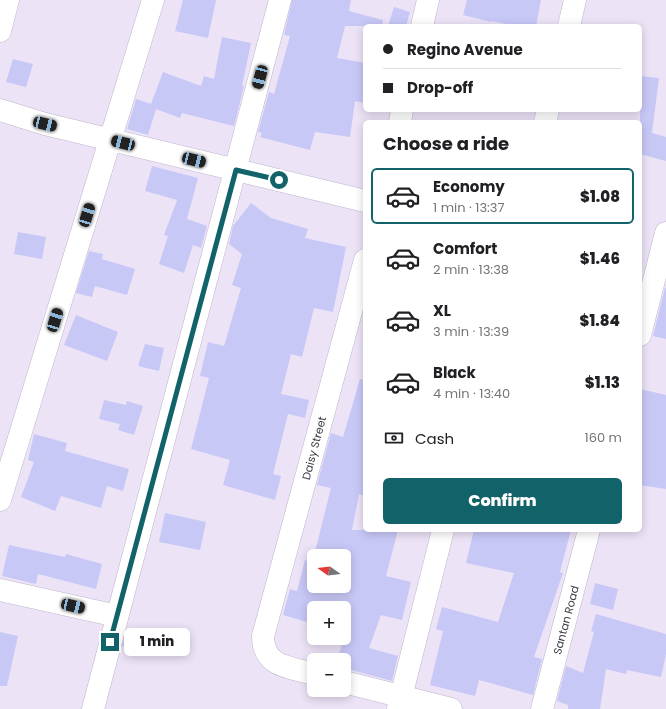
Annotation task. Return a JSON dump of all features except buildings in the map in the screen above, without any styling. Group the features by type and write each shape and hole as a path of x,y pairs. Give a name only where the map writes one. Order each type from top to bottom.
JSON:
{"street":[{"path":"0,31 8,0"},
{"path":"0,500 153,0"},
{"path":"92,709 118,616 280,0"},
{"path":"422,24 428,0"},
{"path":"569,24 575,0"},
{"path":"0,110 45,124 109,140 363,201"},
{"path":"642,325 654,269 666,233"},
{"name":"Daisy Street","path":"307,672 273,661 266,655 263,646 263,636 363,267"},
{"path":"400,703 443,532"},
{"name":"Santan Road","path":"542,709 588,532"},
{"path":"0,590 118,616"},
{"path":"351,685 400,703 451,709"}],"route":[{"path":"110,642 236,170 279,180"}]}
